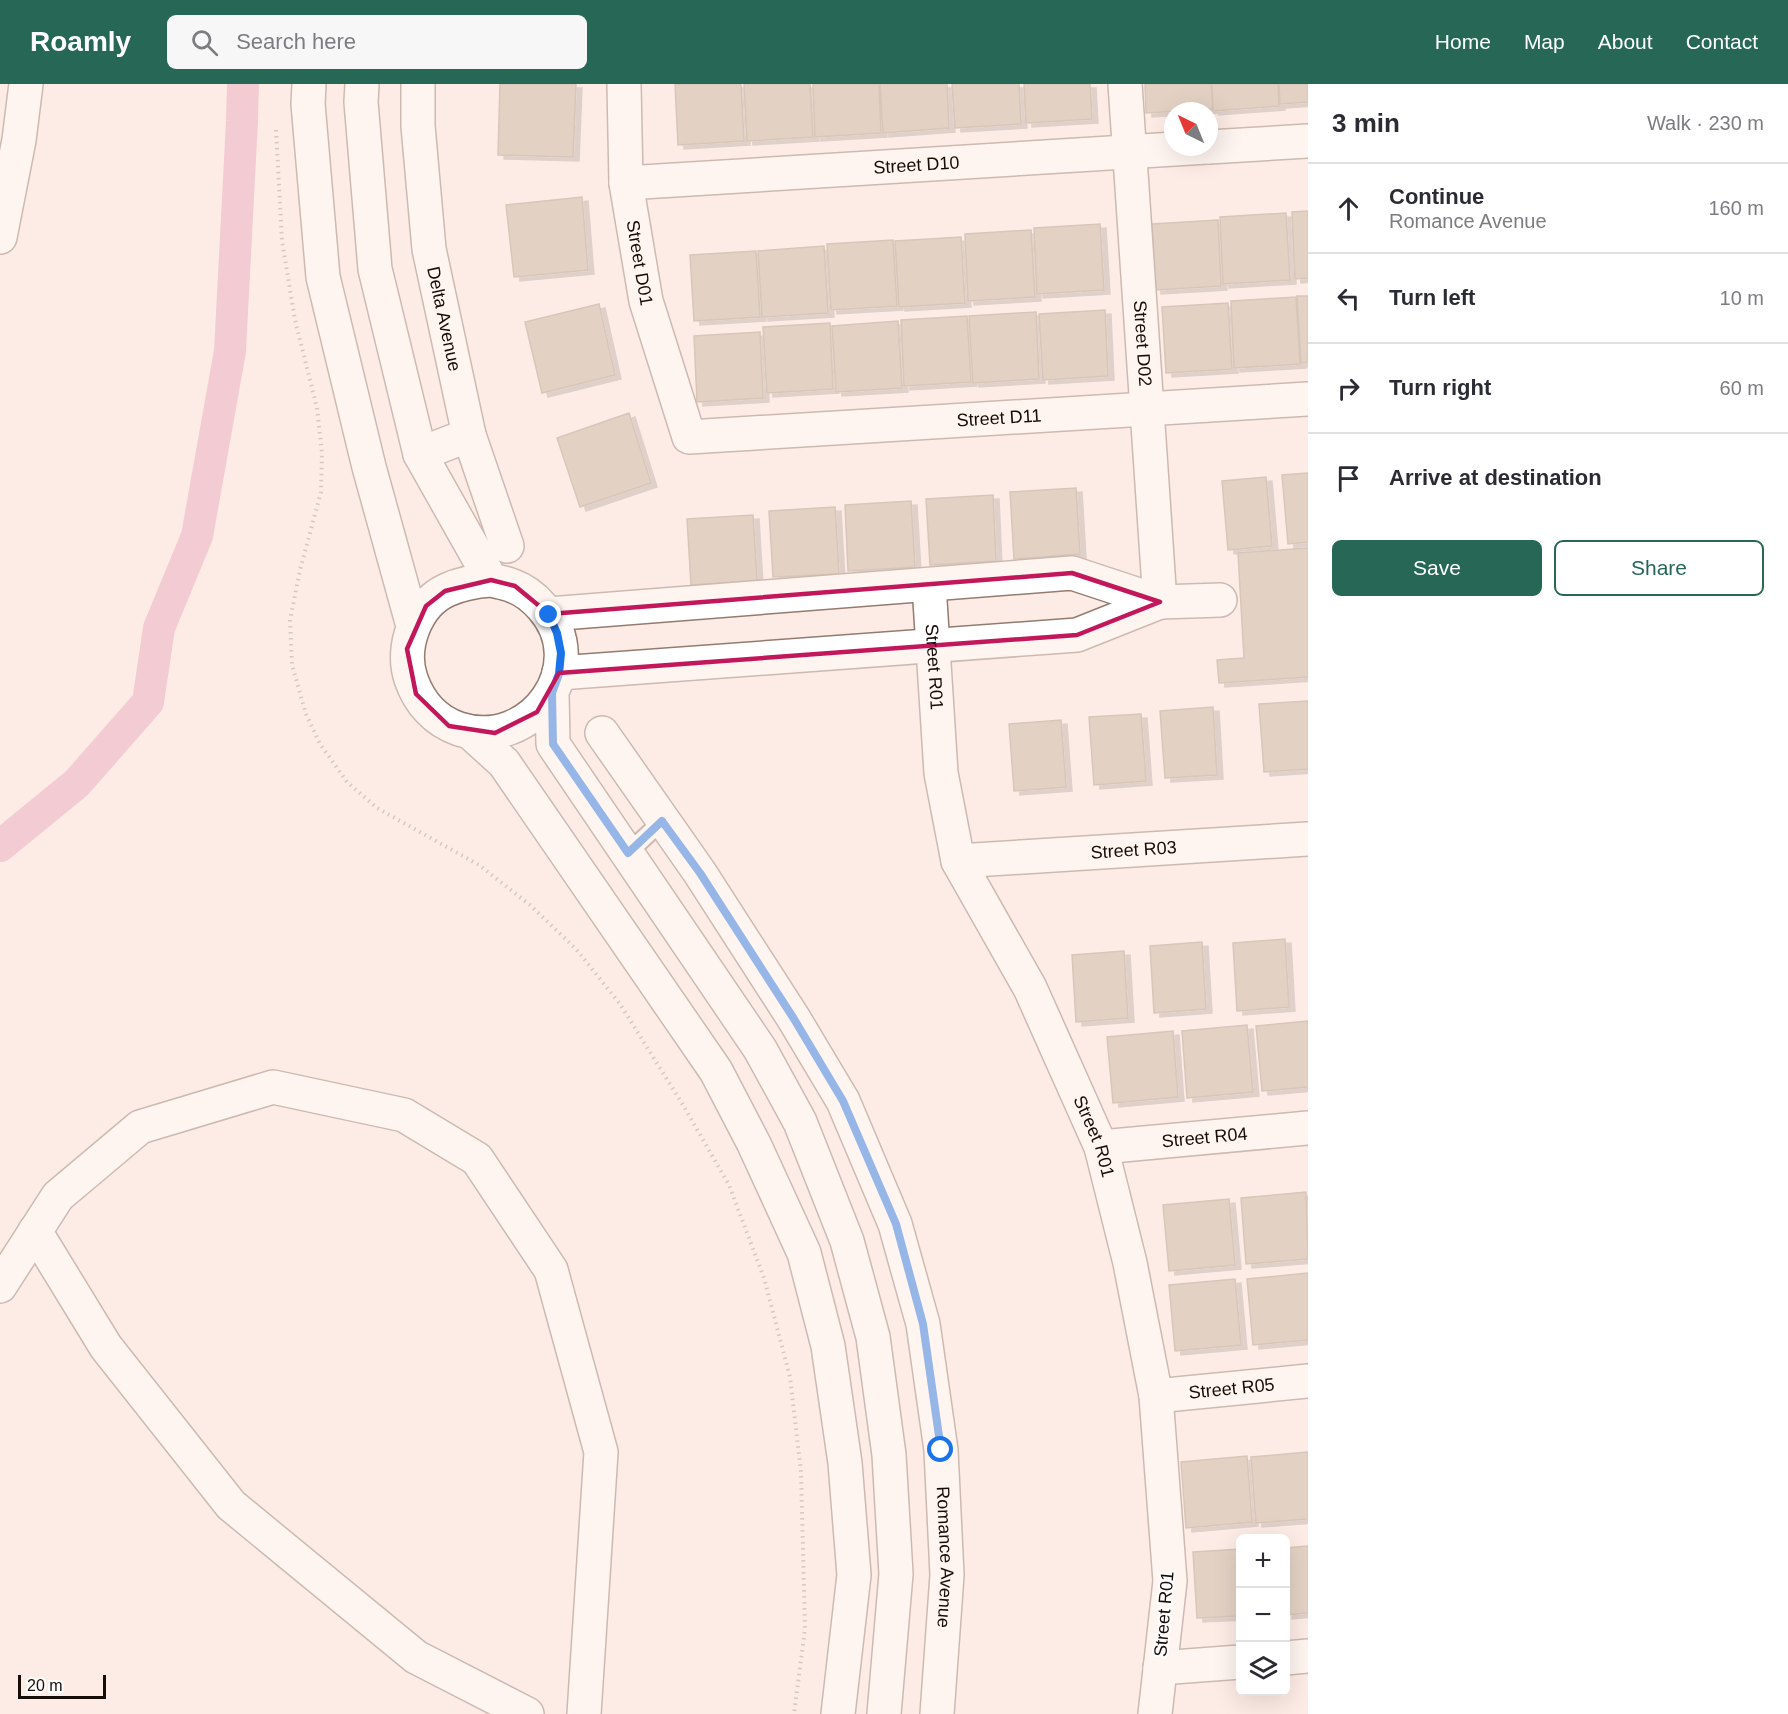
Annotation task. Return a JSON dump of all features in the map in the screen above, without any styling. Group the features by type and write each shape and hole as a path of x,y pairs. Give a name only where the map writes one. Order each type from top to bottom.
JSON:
{"street":[{"path":"0,237 19,140 26,84"},
{"path":"309,84 308,104 323,277 369,466 413,626"},
{"path":"362,84 361,102 375,269 420,454 491,580"},
{"name":"Delta Avenue","path":"418,84 418,126 429,249 469,435 507,546"},
{"name":"Street D01","path":"624,84 626,183 646,301 689,437"},
{"name":"Street D02","path":"1125,84 1160,602"},
{"name":"Street D10","path":"1218,146 1308,141"},
{"name":"Street D10","path":"626,183 1164,150"},
{"name":"Street D11","path":"689,437 1308,399"},
{"path":"420,454 469,435"},
{"path":"549,615 1072,573 1160,602"},
{"path":"555,683 537,712 518,726 495,733 471,733 449,726 430,712 416,694 408,672 407,648 413,626 426,606 445,591 467,582 491,580 515,586 535,600 549,615 557,633 561,653 555,683 553,744 760,1049 800,1122 847,1241 873,1337 889,1455 896,1574 884,1714"},
{"name":"Street R01","path":"929,585 941,773 958,861 1030,988 1101,1147 1130,1263 1156,1396 1170,1581 1155,1714"},
{"path":"555,683 933,646 1077,635 1160,602 1220,600"},
{"path":"471,733 504,763 716,1071 754,1144 804,1253 828,1346 845,1462 854,1575 838,1714"},
{"name":"Romance Avenue","path":"602,733 706,883 794,1019 843,1101 896,1224 923,1324 941,1450 947,1575 937,1714"},
{"name":"Street R03","path":"958,861 1308,839"},
{"path":"0,1286 58,1196 140,1127 273,1087 404,1115 477,1160 550,1270 601,1452 584,1714"},
{"name":"Street R04","path":"1101,1147 1308,1128"},
{"path":"35,1232 106,1347 231,1505 416,1657 526,1714"},
{"name":"Street R05","path":"1156,1396 1308,1381"},
{"path":"1290,1658 1308,1656"},
{"path":"1160,1668 1236,1662"}],"lane":[{"path":"628,853 662,821"}],"path":[{"path":"276,127 282,241 295,320 317,408 322,453 321,492 300,570 290,620 292,665 306,714 320,744 347,782 377,808 479,865 530,904 576,949 620,1004 729,1185 764,1278 790,1377 801,1472 805,1629 794,1714"}],"highlighted area":[{"path":"1072,573 1160,602 1077,635 559,673 537,712 495,733 449,726 416,694 407,649 426,606 445,591 491,580 515,586 549,614"}],"building":[{"path":"500,84 576,84 573,157 498,155"},
{"path":"675,84 741,84 744,141 678,145"},
{"path":"744,84 810,84 813,137 747,141"},
{"path":"813,84 879,84 881,133 815,137"},
{"path":"880,84 947,84 949,128 883,133"},
{"path":"952,84 1019,84 1021,124 955,128"},
{"path":"1024,84 1090,84 1092,119 1026,123"},
{"path":"1145,84 1211,84 1212,102 1164,102 1164,112 1146,113"},
{"path":"1212,84 1278,84 1279,106 1218,111 1218,102 1213,102"},
{"path":"1279,84 1308,84 1308,102 1280,104"},
{"path":"582,197 588,270 514,277 506,205"},
{"path":"1308,211 1308,278 1295,279 1292,212"},
{"path":"1286,213 1290,280 1223,284 1220,217"},
{"path":"1218,220 1221,286 1155,290 1152,224"},
{"path":"1100,224 1104,290 1037,294 1034,228"},
{"path":"1031,230 1035,297 968,301 965,234"},
{"path":"961,237 965,303 899,307 895,241"},
{"path":"893,240 897,306 831,310 827,244"},
{"path":"824,246 828,313 762,317 758,251"},
{"path":"756,251 760,317 694,321 690,255"},
{"path":"1297,296 1308,296 1308,362 1301,363"},
{"path":"1296,297 1300,364 1234,368 1231,301"},
{"path":"1228,303 1232,369 1166,373 1162,307"},
{"path":"599,304 615,375 542,393 525,322"},
{"path":"1105,310 1108,376 1043,380 1039,314"},
{"path":"1036,312 1039,379 973,383 969,316"},
{"path":"967,316 971,382 904,386 901,320"},
{"path":"898,321 902,388 836,392 832,326"},
{"path":"830,323 833,389 767,393 763,327"},
{"path":"760,332 763,398 697,402 694,336"},
{"path":"629,413 651,483 580,507 557,438"},
{"path":"1308,473 1308,542 1288,544 1282,475"},
{"path":"1266,477 1272,546 1228,550 1222,481"},
{"path":"1076,488 1080,554 1014,559 1010,492"},
{"path":"993,495 996,561 930,565 926,499"},
{"path":"911,501 915,567 848,571 845,505"},
{"path":"835,507 839,574 773,577 769,511"},
{"path":"753,515 757,581 691,585 687,519"},
{"path":"1308,548 1308,677 1219,683 1217,660 1244,658 1238,553"},
{"path":"1308,701 1308,769 1264,772 1259,704"},
{"path":"1213,707 1217,775 1165,778 1160,711"},
{"path":"1141,714 1146,781 1094,785 1089,717"},
{"path":"1061,720 1066,787 1014,791 1009,724"},
{"path":"1285,939 1289,1007 1237,1011 1233,943"},
{"path":"1202,942 1206,1009 1154,1013 1150,946"},
{"path":"1124,951 1128,1018 1076,1022 1072,955"},
{"path":"1308,1021 1308,1087 1262,1091 1256,1026"},
{"path":"1247,1025 1253,1092 1187,1098 1182,1031"},
{"path":"1173,1031 1178,1097 1113,1103 1107,1037"},
{"path":"1306,1192 1308,1259 1246,1264 1241,1198"},
{"path":"1229,1199 1235,1265 1169,1271 1163,1205"},
{"path":"1308,1273 1308,1340 1253,1345 1247,1279"},
{"path":"1235,1279 1241,1345 1175,1351 1169,1285"},
{"path":"1308,1452 1308,1519 1256,1523 1251,1457"},
{"path":"1247,1456 1252,1522 1186,1528 1181,1462"},
{"path":"1308,1546 1308,1613 1290,1615 1290,1548"},
{"path":"1236,1549 1236,1616 1197,1618 1193,1552"}],"waterway":[{"path":"0,846 77,783 148,702 159,628 197,536 230,351 243,84"}],"route":[{"path":"549,615 557,633 561,653 559,674 552,693 553,744 628,853 662,821 700,873 794,1019 843,1101 896,1224 923,1324 941,1450"}]}
